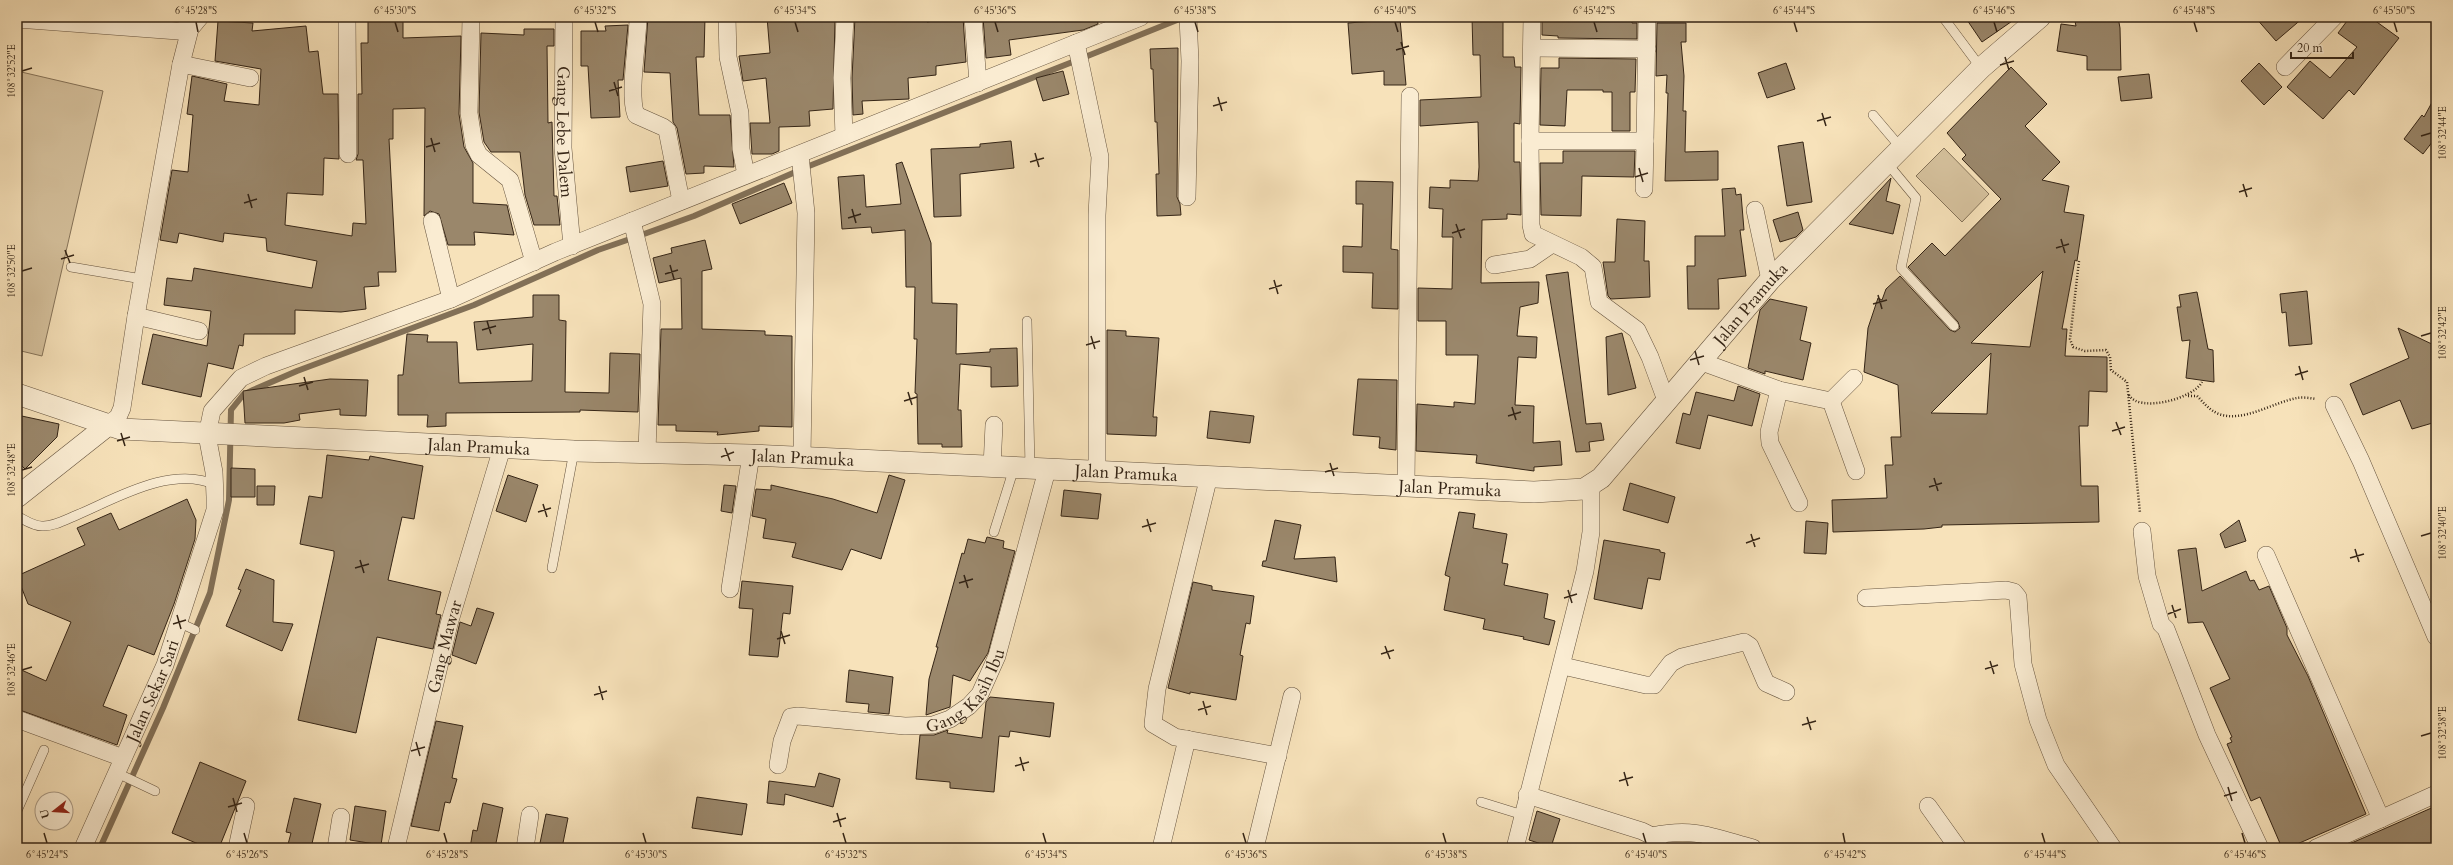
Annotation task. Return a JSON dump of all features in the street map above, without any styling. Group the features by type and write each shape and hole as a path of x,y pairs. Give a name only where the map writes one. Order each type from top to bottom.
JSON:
{"street":[{"path":"347,17 348,154"},
{"path":"471,17 469,113 474,145 479,155 510,180 534,262"},
{"name":"Gang Lebe Dalem","path":"564,17 563,148 572,246"},
{"path":"638,17 633,97 634,111 636,115 667,130 681,201"},
{"path":"727,17 728,57 740,113 741,149 746,175"},
{"path":"844,17 842,78 844,136"},
{"path":"973,17 978,83"},
{"path":"222,435 212,411 241,378 266,366 452,299 534,262 632,221 800,155 1141,17"},
{"path":"1187,197 1190,61 1188,17"},
{"path":"1532,17 1530,141 1531,225 1533,234 1581,257 1593,267 1599,302 1617,317 1637,330 1645,345 1667,403"},
{"path":"1644,189 1647,17"},
{"name":"Jalan Pramuka","path":"17,394 121,429 574,451 802,457 1534,492 1578,489 1591,486 1602,478 1702,362 1770,280 1981,68 2040,17"},
{"path":"2285,67 2334,17"},
{"path":"17,18 178,31 195,23"},
{"path":"17,497 121,414 142,278 181,64 195,23"},
{"path":"1076,43 1100,156 1097,215 1097,472"},
{"path":"1532,48 1647,49"},
{"path":"181,64 250,78"},
{"path":"1406,486 1410,96"},
{"path":"1530,141 1645,141"},
{"path":"800,155 806,213 802,457"},
{"path":"1755,210 1770,280"},
{"path":"432,221 452,299"},
{"path":"632,221 652,304 647,452"},
{"path":"1494,265 1530,259 1552,244"},
{"path":"136,316 199,330"},
{"path":"1702,362 1779,390 1831,401"},
{"path":"1831,401 1854,378"},
{"path":"1779,390 1769,432 1770,443 1799,503"},
{"path":"1831,401 1856,471"},
{"path":"2334,405 2361,461 2436,637"},
{"path":"992,467 994,425"},
{"name":"Jalan Sekar Sari","path":"83,848 122,769 165,665 187,627 214,510 222,435"},
{"name":"Gang Mawar","path":"396,848 449,624 502,448"},
{"path":"730,588 751,455"},
{"name":"Gang Kasih Ibu","path":"778,765 782,741 791,717 798,716 905,726 933,725 950,719 968,706 980,694 997,656 1030,469"},
{"path":"1209,476 1157,689 1153,724 1175,737 1278,756"},
{"path":"1515,848 1527,795 1563,666 1590,545 1591,486"},
{"path":"2142,531 2147,576 2161,624 2166,629 2207,735 2260,848"},
{"path":"2266,555 2382,819"},
{"path":"1866,598 2006,590 2014,592 2018,597 2023,664 2038,720 2056,765 2113,848"},
{"path":"1563,666 1646,685 1654,684 1663,671 1682,657 1744,642 1750,646 1766,683 1786,692"},
{"path":"1255,848 1292,696"},
{"path":"17,719 122,769"},
{"path":"1161,848 1186,739"},
{"path":"2316,848 2436,794"},
{"path":"1527,795 1619,823 1656,842 1681,831 1699,833 1753,848"},
{"path":"237,848 246,806"},
{"path":"1928,806 1958,848"},
{"path":"525,848 530,815"},
{"path":"336,848 342,817"}],"lane":[{"path":"1943,17 1981,68"},
{"path":"1873,115 1901,148"},
{"path":"1887,163 1916,198 1901,268 1954,326"},
{"path":"70,267 142,278"},
{"path":"994,532 1030,469 1027,321"},
{"path":"552,568 574,451"},
{"path":"17,516 36,525 44,526 66,520 152,483 170,480 200,480 216,485"},
{"path":"17,811 21,791 44,750"},
{"path":"122,769 140,783 155,790"},
{"path":"1481,802 1523,815"}],"path":[{"path":"2079,261 2070,339 2071,345 2085,351 2102,349 2109,352 2111,370 2127,382 2142,531"},
{"path":"2128,393 2135,402 2142,404 2178,399 2188,396 2196,391 2202,382"},
{"path":"2188,396 2197,396 2211,410 2224,415 2235,415 2272,408 2297,398 2323,400 2334,405"}],"shaded area":[{"path":"17,71 103,91 42,356 17,350"},
{"path":"1944,148 1989,194 1962,222 1916,176"}],"building":[{"path":"368,17 403,17 403,38 461,36 459,114 464,147 473,163 473,203 507,205 514,235 474,232 475,245 448,245 439,214 430,211 424,216 425,108 393,109 393,139 389,139 396,272 378,272 379,286 364,287 366,309 341,312 295,310 295,334 244,334 243,346 239,345 233,369 208,363 201,397 142,384 153,334 207,346 211,311 164,305 167,278 192,281 194,268 312,288 317,261 267,251 266,238 224,233 223,242 179,233 177,243 160,240 172,170 188,172 193,115 187,114 192,76 227,84 224,101 259,105 261,69 215,61 218,21 253,23 252,31 306,26 309,52 318,51 323,94 338,94 339,159 324,158 323,195 287,193 285,225 352,236 353,223 366,224 363,160 356,160 358,154 358,94 362,94 361,43 368,43"},
{"path":"648,17 705,17 704,57 696,57 699,115 730,115 734,167 704,166 704,173 686,174 677,128 673,122 670,73 644,72"},
{"path":"767,17 835,18 833,109 809,111 810,126 779,127 779,151 772,154 752,154 750,123 770,123 766,78 743,81 739,56 770,53"},
{"path":"855,17 927,17 927,22 963,17 966,62 936,66 936,75 908,78 909,99 862,101 863,114 853,115 852,78"},
{"path":"983,17 1097,17 1098,24 1083,30 1009,40 1011,55 986,58"},
{"path":"1472,17 1503,17 1503,57 1514,57 1515,67 1521,67 1520,124 1514,123 1514,162 1520,162 1521,215 1507,214 1507,219 1482,220 1481,283 1539,282 1538,303 1520,307 1517,336 1537,337 1536,358 1518,357 1515,405 1534,406 1533,443 1560,441 1562,465 1534,467 1534,471 1476,463 1477,455 1416,451 1417,404 1454,407 1454,402 1475,404 1478,355 1446,355 1446,321 1418,321 1418,288 1452,289 1453,237 1442,237 1443,209 1429,208 1430,187 1450,188 1450,180 1478,181 1479,167 1478,122 1420,126 1420,100 1481,97 1480,55 1473,55"},
{"path":"1542,17 1632,17 1632,23 1637,23 1637,39 1558,38 1558,36 1542,35"},
{"path":"1965,17 2018,17 1982,42"},
{"path":"2074,17 2118,17 2120,28 2121,70 2087,70 2087,56 2057,51 2061,24 2076,26"},
{"path":"2255,17 2304,17 2276,41"},
{"path":"2350,17 2370,17 2399,38 2354,95 2349,90 2323,119 2287,87 2310,61 2330,78 2357,47 2338,33"},
{"path":"1400,19 1406,85 1384,85 1384,71 1352,74 1348,23"},
{"path":"1657,23 1686,23 1686,42 1681,42 1684,76 1683,111 1686,111 1685,152 1718,151 1718,180 1665,181 1668,93 1666,93 1667,75 1656,76"},
{"path":"628,25 623,80 618,80 620,117 591,118 588,66 581,66 581,31 606,31 605,26"},
{"path":"524,29 554,29 554,46 547,46 548,123 552,122 554,196 557,196 560,225 534,225 525,195 520,152 491,152 484,142 479,112 481,33 524,35"},
{"path":"1178,48 1177,197 1180,204 1181,215 1157,216 1156,174 1159,174 1157,122 1155,122 1153,69 1151,69 1150,49"},
{"path":"1559,58 1636,59 1635,92 1630,92 1630,131 1612,131 1612,92 1603,92 1603,90 1567,90 1565,126 1540,125 1541,68 1559,68"},
{"path":"1786,63 1795,89 1767,98 1758,73"},
{"path":"2259,63 2282,87 2264,105 2241,81"},
{"path":"2011,67 2047,104 2025,126 2060,162 2042,180 2069,186 2064,212 2084,215 2077,261 2075,260 2062,329 2067,329 2065,356 2107,357 2107,392 2089,391 2088,426 2079,426 2081,486 2098,486 2099,522 1942,525 1942,527 1924,529 1833,532 1832,500 1887,498 1885,465 1893,465 1891,437 1901,437 1898,385 1864,372 1868,328 1878,298 1882,300 1886,289 1900,276 1950,330 1955,332 1960,328 1958,322 1908,267 1932,243 1945,256 2001,199 1962,159 1966,155 1947,133","holes":["2043,271 2030,347 1971,343","1991,353 1987,414 1931,413"]},
{"path":"1063,71 1069,94 1043,101 1036,78"},
{"path":"2149,74 2152,98 2121,101 2118,77"},
{"path":"2436,95 2436,137 2423,154 2404,139 2422,115 2424,117"},
{"path":"1011,141 1014,168 960,174 961,216 934,217 931,149 980,147 980,144"},
{"path":"1803,142 1812,202 1787,206 1778,146"},
{"path":"1563,151 1635,151 1634,177 1582,176 1581,216 1541,215 1540,163 1563,163"},
{"path":"663,161 668,186 630,192 626,167"},
{"path":"902,162 931,243 932,303 957,304 956,354 990,352 990,349 1017,348 1018,386 991,387 991,367 960,364 958,410 961,410 962,447 942,447 942,444 918,444 917,394 915,393 917,339 914,339 915,287 906,287 905,230 872,233 871,227 842,229 838,177 864,175 866,207 901,204 896,164"},
{"path":"1891,178 1886,201 1900,205 1893,234 1849,224"},
{"path":"1356,181 1393,182 1391,249 1398,250 1398,309 1372,308 1373,273 1343,272 1343,246 1362,247 1363,204 1356,204"},
{"path":"784,183 792,203 740,224 732,204"},
{"path":"1735,188 1736,195 1741,194 1744,230 1740,230 1746,276 1718,279 1719,309 1688,309 1687,266 1695,266 1695,236 1725,236 1722,189"},
{"path":"1798,212 1803,230 1796,237 1780,242 1773,220"},
{"path":"1617,219 1645,221 1644,261 1649,261 1650,297 1611,299 1608,296 1603,262 1615,262"},
{"path":"705,240 712,269 702,271 702,329 765,331 765,335 792,336 792,427 759,426 759,431 717,435 718,432 676,431 676,425 658,425 661,329 682,329 681,278 659,283 653,258 672,253 671,248"},
{"path":"1568,272 1586,424 1601,423 1604,440 1589,442 1590,451 1576,452 1546,275"},
{"path":"2307,291 2312,344 2289,346 2286,312 2282,313 2280,294"},
{"path":"2197,292 2208,349 2213,350 2214,382 2186,378 2190,340 2182,341 2177,307 2181,307 2179,295"},
{"path":"533,295 559,295 559,320 566,321 565,392 609,393 610,353 640,354 638,412 580,410 580,412 446,413 446,426 427,427 428,415 398,415 398,375 403,375 407,334 428,335 427,342 457,342 459,383 532,381 533,344 477,350 474,322 533,317"},
{"path":"1770,299 1807,307 1800,340 1811,343 1803,380 1765,371 1765,374 1748,368 1760,310"},
{"path":"2398,328 2436,346 2436,422 2412,429 2400,400 2363,415 2350,384 2409,358"},
{"path":"1107,330 1126,331 1126,336 1159,338 1153,417 1157,417 1156,436 1107,434"},
{"path":"1622,333 1636,388 1608,395 1606,337"},
{"path":"330,379 368,380 366,416 340,415 340,409 299,414 300,420 284,423 245,423 243,391"},
{"path":"1358,379 1397,380 1396,450 1379,448 1380,437 1353,435"},
{"path":"1738,386 1760,394 1752,426 1708,415 1700,449 1676,443 1683,413 1690,415 1696,392 1734,401"},
{"path":"1210,411 1254,416 1250,443 1207,438"},
{"path":"17,415 59,424 57,437 25,469 17,461"},
{"path":"327,455 369,460 370,456 423,466 414,519 402,517 388,580 441,592 436,614 441,615 433,649 377,637 356,733 298,720 334,556 334,551 300,544 309,496 322,498"},
{"path":"231,468 255,469 255,497 231,497"},
{"path":"508,475 538,485 526,522 496,511"},
{"path":"889,475 905,480 881,559 851,549 842,570 792,557 796,543 763,538 766,519 752,516 756,489 771,490 771,485 833,499 877,513"},
{"path":"1630,483 1675,497 1668,523 1623,510"},
{"path":"724,485 736,486 732,513 721,511"},
{"path":"257,486 275,486 274,505 257,505"},
{"path":"1064,490 1101,494 1098,519 1061,516"},
{"path":"187,499 196,520 195,539 174,604 154,655 128,645 103,706 127,715 117,745 17,709 17,668 46,681 71,622 28,604 17,576 85,545 77,528 111,513 119,530"},
{"path":"1459,512 1475,514 1473,528 1507,534 1502,563 1508,564 1504,585 1548,594 1544,618 1555,621 1549,645 1523,639 1524,637 1483,629 1485,619 1444,610 1450,577 1445,575"},
{"path":"1275,520 1301,525 1294,559 1335,557 1337,582 1262,566 1263,561 1266,561"},
{"path":"2239,520 2246,541 2225,548 2220,534"},
{"path":"1806,521 1828,523 1826,554 1804,553"},
{"path":"987,537 1004,541 1003,548 1015,551 988,653 970,681 953,675 950,707 926,715 929,679 938,647 936,647 962,553 964,554 968,539 985,543"},
{"path":"1604,540 1660,550 1660,552 1665,553 1660,580 1648,578 1642,609 1594,599"},
{"path":"2196,548 2202,591 2246,571 2250,581 2254,580 2259,590 2269,586 2287,628 2287,635 2308,676 2366,814 2288,848 2282,848 2260,797 2251,801 2227,744 2232,742 2230,738 2232,737 2210,688 2230,679 2203,622 2188,623 2178,550"},
{"path":"246,569 274,580 273,622 293,624 282,651 226,626 241,590 238,589"},
{"path":"742,581 793,586 790,614 783,613 778,657 749,655 753,609 739,608"},
{"path":"1193,582 1212,586 1212,590 1254,596 1250,624 1246,623 1240,655 1243,656 1236,700 1190,692 1190,694 1168,688"},
{"path":"477,608 494,613 476,664 452,655 460,622 471,626"},
{"path":"849,670 893,677 889,714 868,712 869,704 846,702"},
{"path":"990,697 1054,703 1050,737 1010,731 1009,737 999,736 994,792 950,788 950,782 916,779 920,735 934,735 948,730 947,733 982,738 986,702"},
{"path":"436,721 463,726 452,778 457,779 450,803 445,802 439,831 411,826"},
{"path":"200,762 246,781 219,848 208,848 172,833"},
{"path":"819,773 840,779 833,807 785,794 784,805 767,803 769,781 815,787"},
{"path":"697,797 747,804 742,835 692,828"},
{"path":"294,798 321,804 311,848 287,848 291,833 286,832"},
{"path":"483,803 503,808 495,848 470,848 473,830 477,831"},
{"path":"355,806 386,811 381,845 350,840"},
{"path":"2436,806 2436,848 2340,848 2377,832"},
{"path":"1537,811 1560,819 1551,847 1529,840"},
{"path":"546,814 568,818 562,848 539,848"}],"waterway":[{"path":"1085,57 1177,20"},
{"path":"809,166 1075,61"},
{"path":"644,234 694,216 800,170"},
{"path":"100,848 163,708 210,593 229,500 231,410 243,395 297,371 474,305 598,250 633,238"}]}
